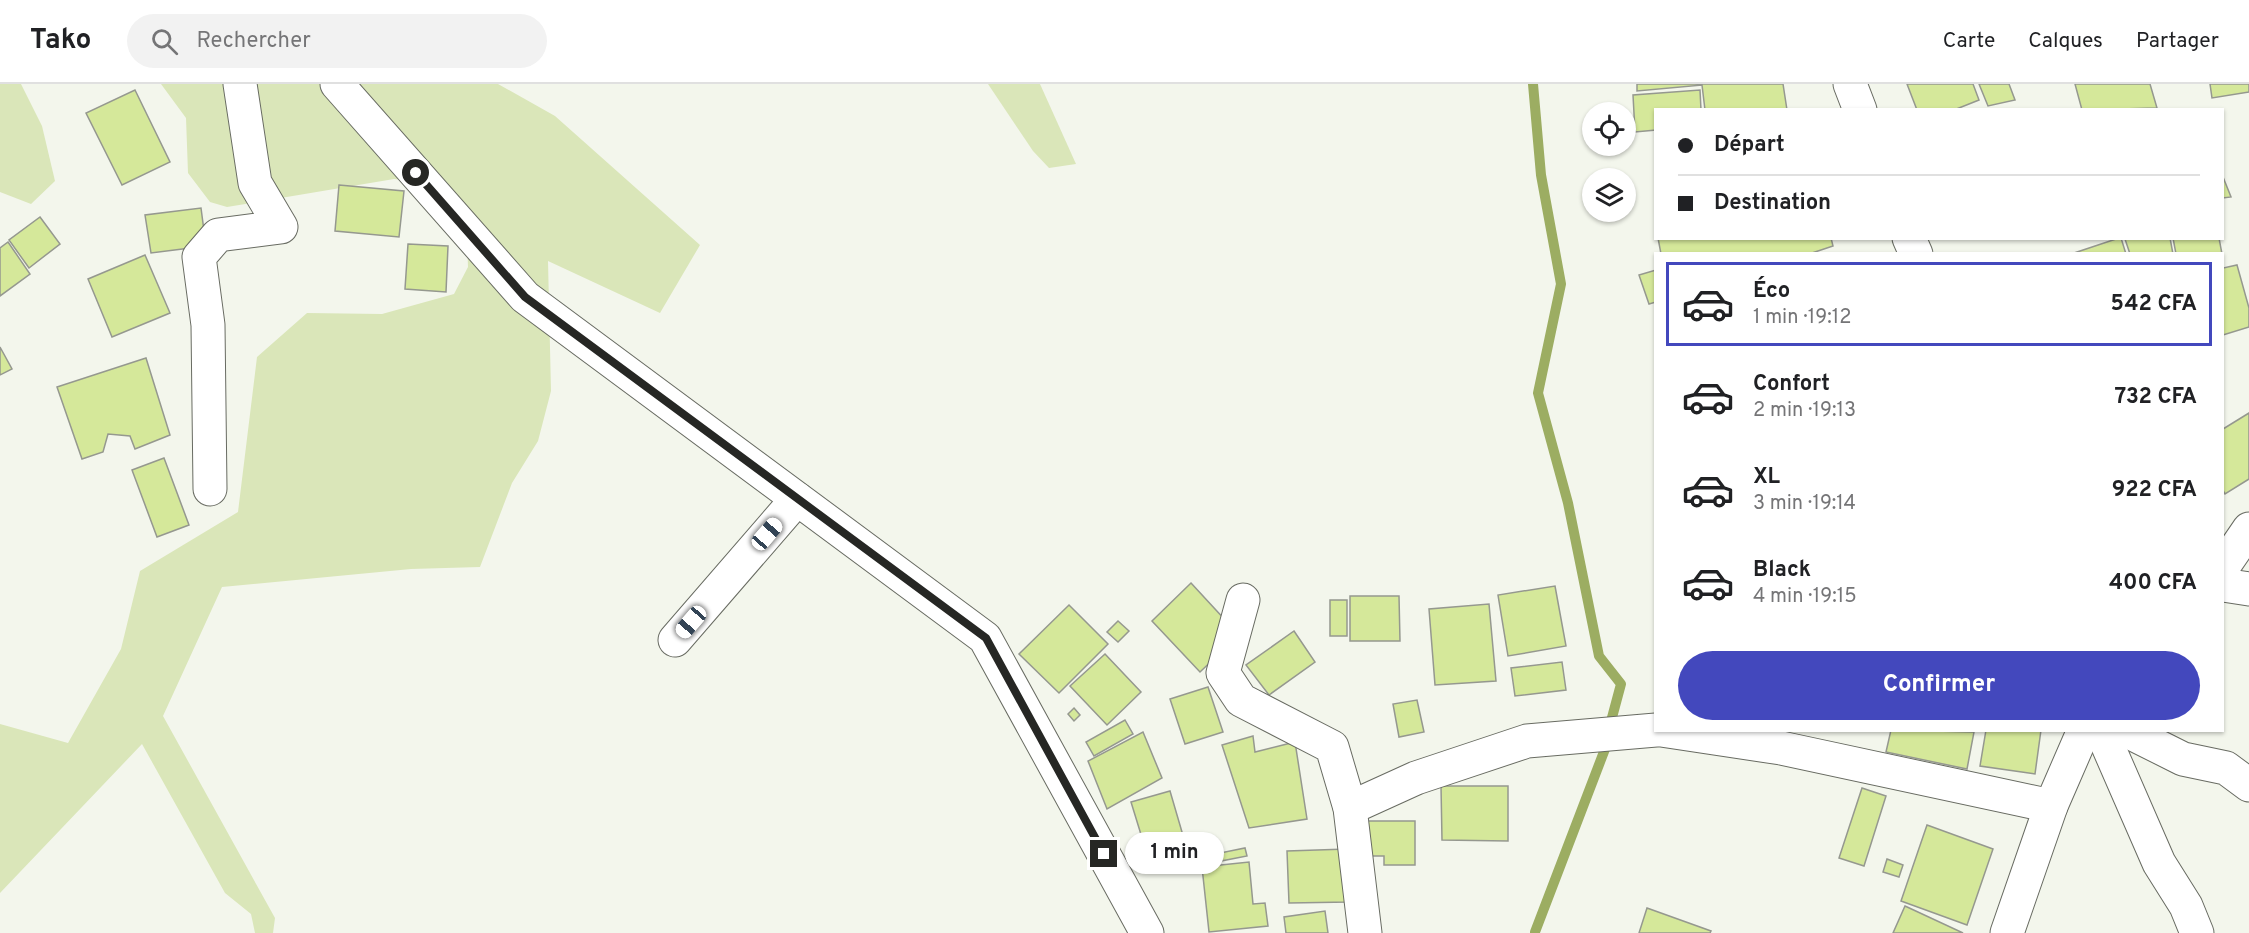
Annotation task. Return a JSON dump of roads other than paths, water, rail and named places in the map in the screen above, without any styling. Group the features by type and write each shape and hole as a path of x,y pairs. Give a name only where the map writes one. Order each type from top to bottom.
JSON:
{"street":[{"path":"210,489 208,325 199,257 218,235 281,227 255,183 240,84"},
{"path":"337,84 525,297 986,638 1147,933"},
{"path":"1850,84 1859,108"},
{"path":"675,640 797,499"},
{"path":"2224,566 2249,529"},
{"path":"2224,585 2249,589"},
{"path":"1244,600 1223,673 1241,700 1332,747 1350,807 1365,933"},
{"path":"1350,807 1416,778 1527,741 1654,730"},
{"path":"1674,732 1781,748 2051,806"},
{"path":"2007,933 2051,806 2083,732"},
{"path":"2102,732 2159,862 2186,906 2197,933"},
{"path":"2129,732 2183,759 2226,768 2249,785"}],"waterway":[{"path":"1533,84 1541,175 1561,284 1538,393 1568,503 1599,656 1621,684 1610,725"},
{"path":"1535,932 1605,749"}]}
